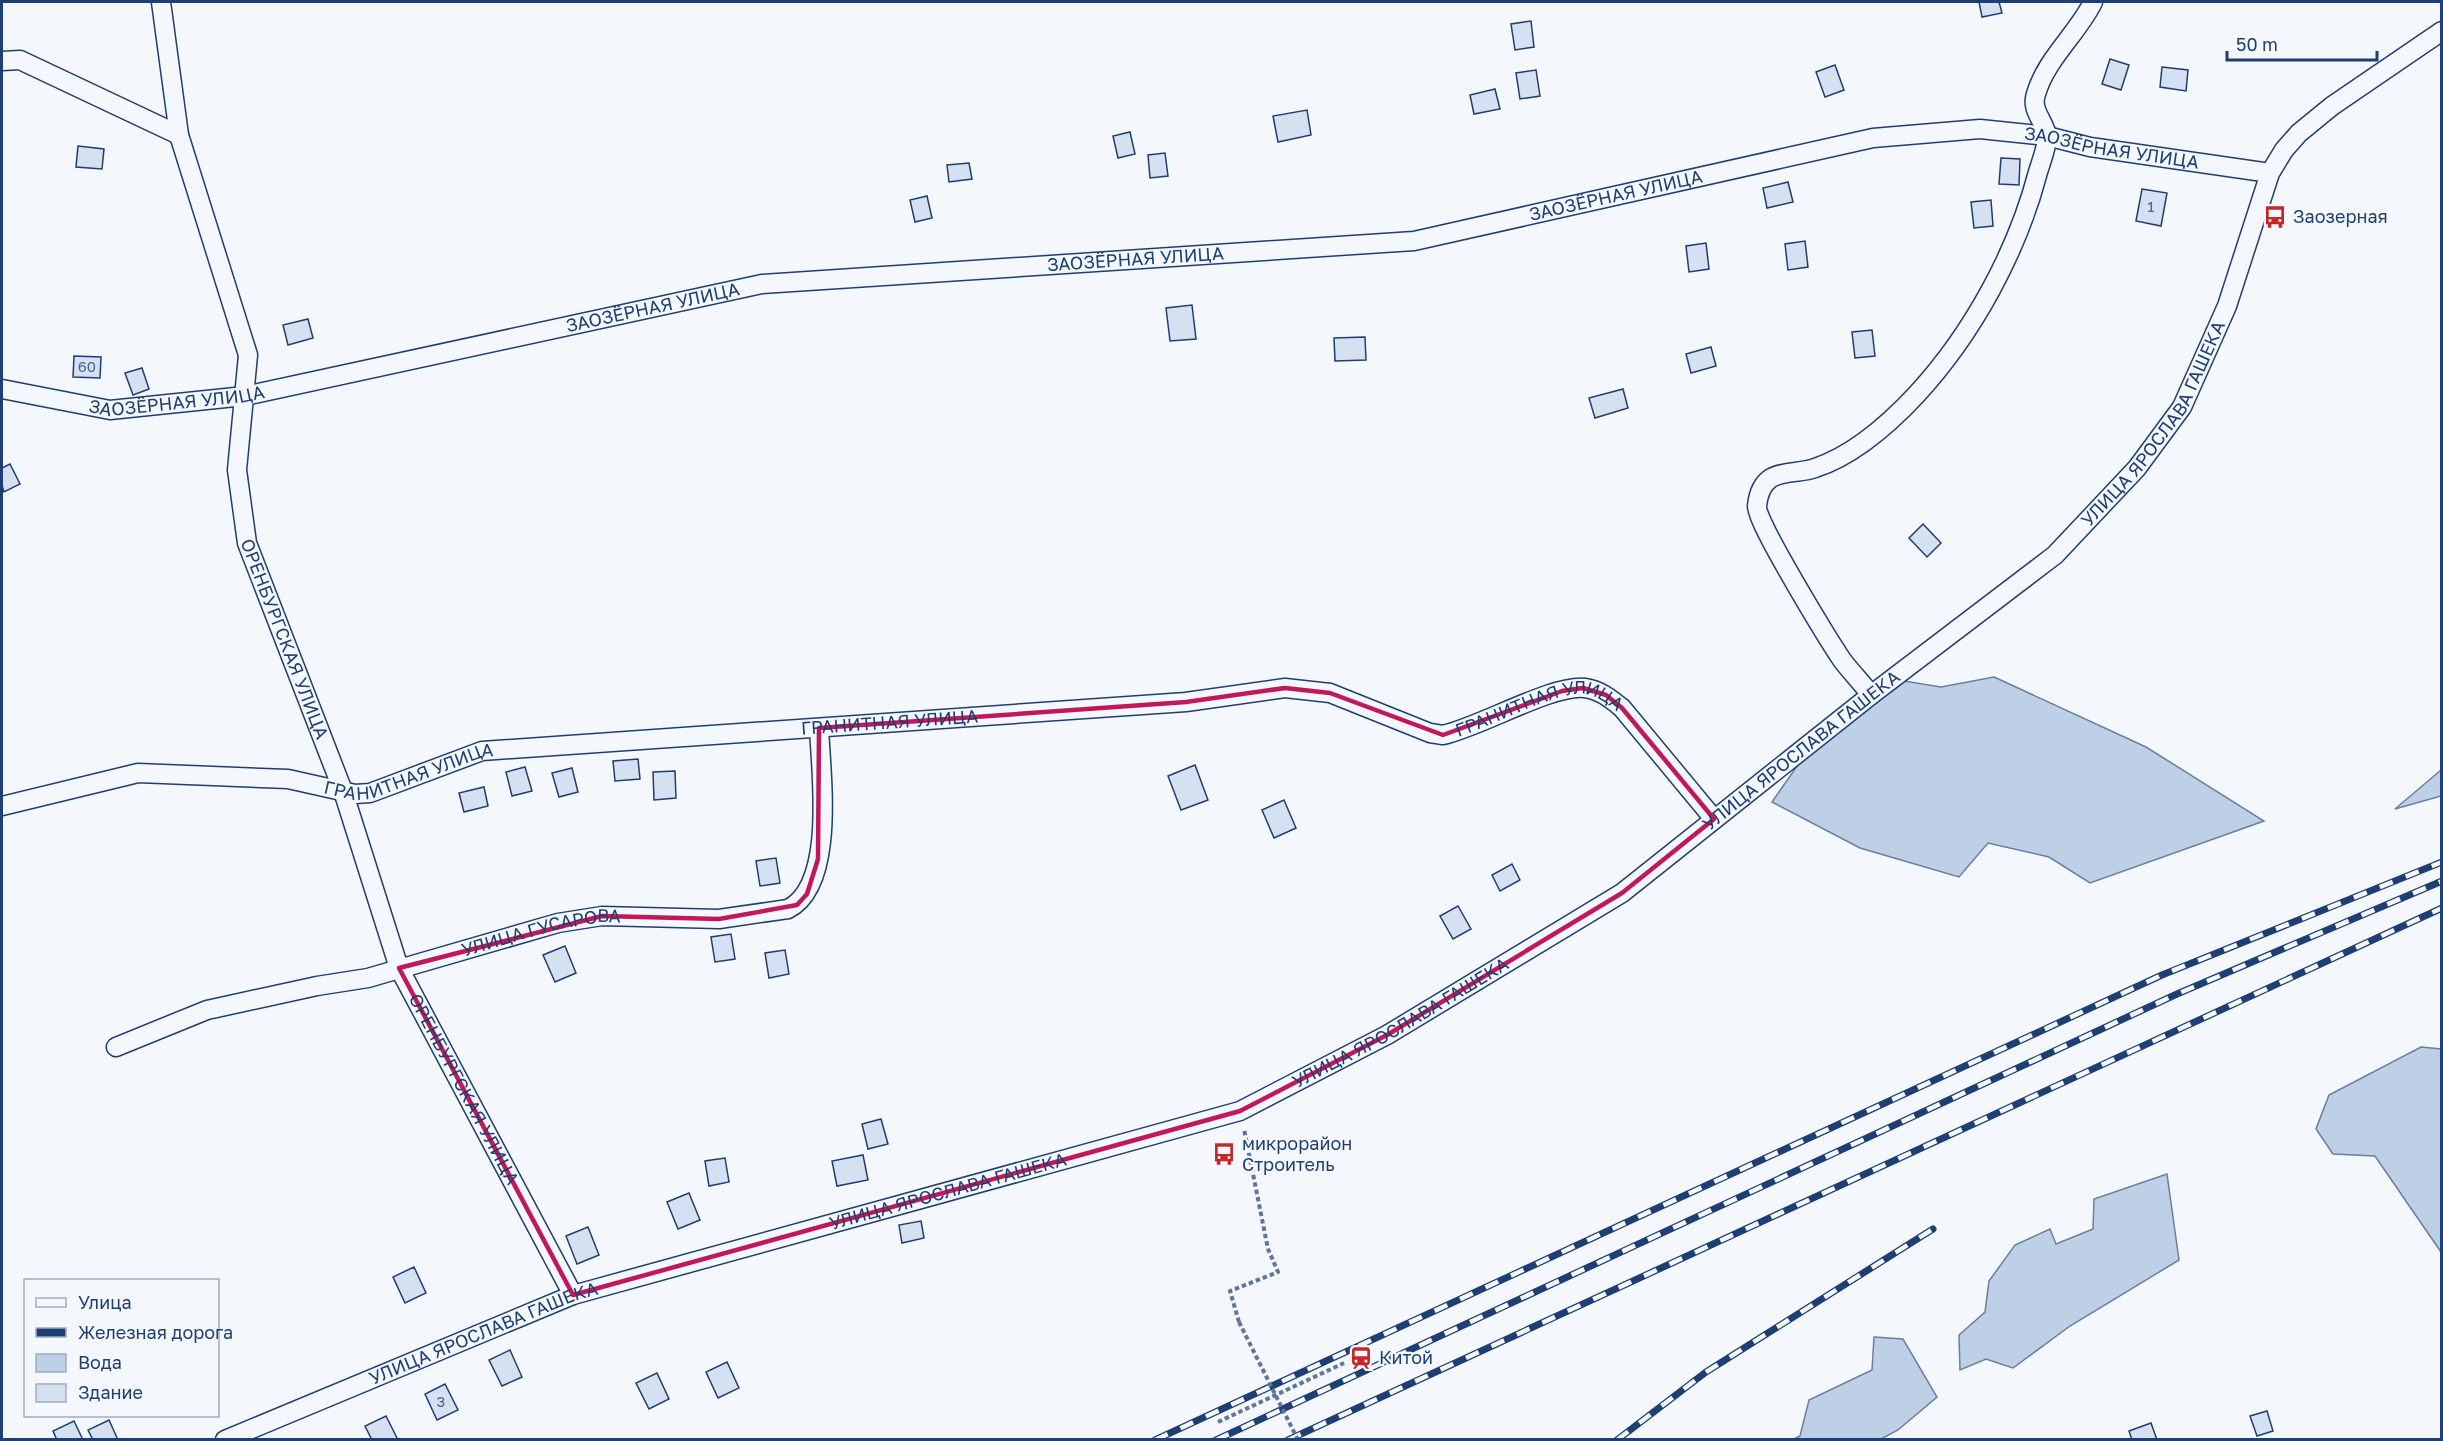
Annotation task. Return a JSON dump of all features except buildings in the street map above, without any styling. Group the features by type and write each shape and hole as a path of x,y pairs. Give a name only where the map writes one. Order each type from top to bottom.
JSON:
{"street":[{"name":"ОРЕНБУРГСКАЯ УЛИЦА","path":"161,2 180,135 248,355 237,470 247,543 343,791 399,968 573,1294"},
{"path":"1871,695 1842,659 1771,541 1756,509 1759,495 1765,484 1772,478 1816,468 1859,445 1895,417 1920,391 1958,340 1996,280 2029,206 2047,136 2036,111 2035,94 2063,46 2093,2"},
{"name":"УЛИЦА ЯРОСЛАВА ГАШЕКА","path":"225,1440 573,1294 1240,1110 1386,1035 1612,899 1871,695 2055,555 2137,468 2182,407 2227,306 2270,173 2283,150 2299,133 2332,106 2442,31"},
{"path":"2,61 20,60 180,135"},
{"name":"ЗАОЗЁРНАЯ УЛИЦА","path":"2,389 110,410 245,396 762,284 1414,241 1873,138 1980,129 2047,136 2090,147 2270,173"},
{"name":"ГРАНИТНАЯ УЛИЦА","path":"2,806 138,773 288,779 343,791 370,793 482,751 1186,702 1285,688 1330,693 1430,733 1443,735 1562,691 1583,688 1606,695 1622,708 1714,819"},
{"name":"УЛИЦА ГУСАРОВА","path":"116,1047 207,1010 317,986 368,978 548,926 602,916 719,919 788,909 797,905 807,894 818,858 822,824 819,728"}],"path":[{"path":"1240,1110 1268,1249 1278,1272 1230,1291 1239,1322 1298,1440"},
{"path":"1218,1422 1344,1363"}],"highlighted area":[{"path":"1285,688 1330,693 1443,735 1562,691 1583,688 1606,695 1622,708 1714,819 1622,893 1387,1035 1240,1111 573,1295 399,968 602,916 719,919 797,905 807,894 818,859 819,728 1186,702"}],"water":[{"path":"1994,677 2146,747 2264,821 2090,883 2049,857 1988,843 1959,877 1860,848 1772,802 1802,759 1855,713 1904,681 1941,687"},
{"path":"2441,770 2441,796 2395,809"},
{"path":"2421,1047 2441,1049 2441,1252 2375,1156 2333,1154 2316,1129 2329,1095"},
{"path":"2167,1174 2179,1260 2070,1326 2013,1368 1986,1359 1960,1370 1959,1335 1985,1312 1989,1281 2015,1245 2050,1229 2056,1244 2093,1229 2094,1199"},
{"path":"1874,1337 1903,1339 1937,1397 1898,1430 1881,1439 1794,1439 1800,1436 1809,1400 1872,1370"}],"railway":[{"path":"1155,1440 2162,975 2442,862"},
{"path":"1216,1440 2177,994 2442,881"},
{"path":"1288,1440 2442,908"},
{"path":"1617,1440 1706,1372 1933,1229"}],"place":[{"name":"Заозерная","path":"2275,217"},
{"name":"микрорайон Строитель","path":"1224,1154"},
{"name":"Китой","path":"1361,1358"}]}
